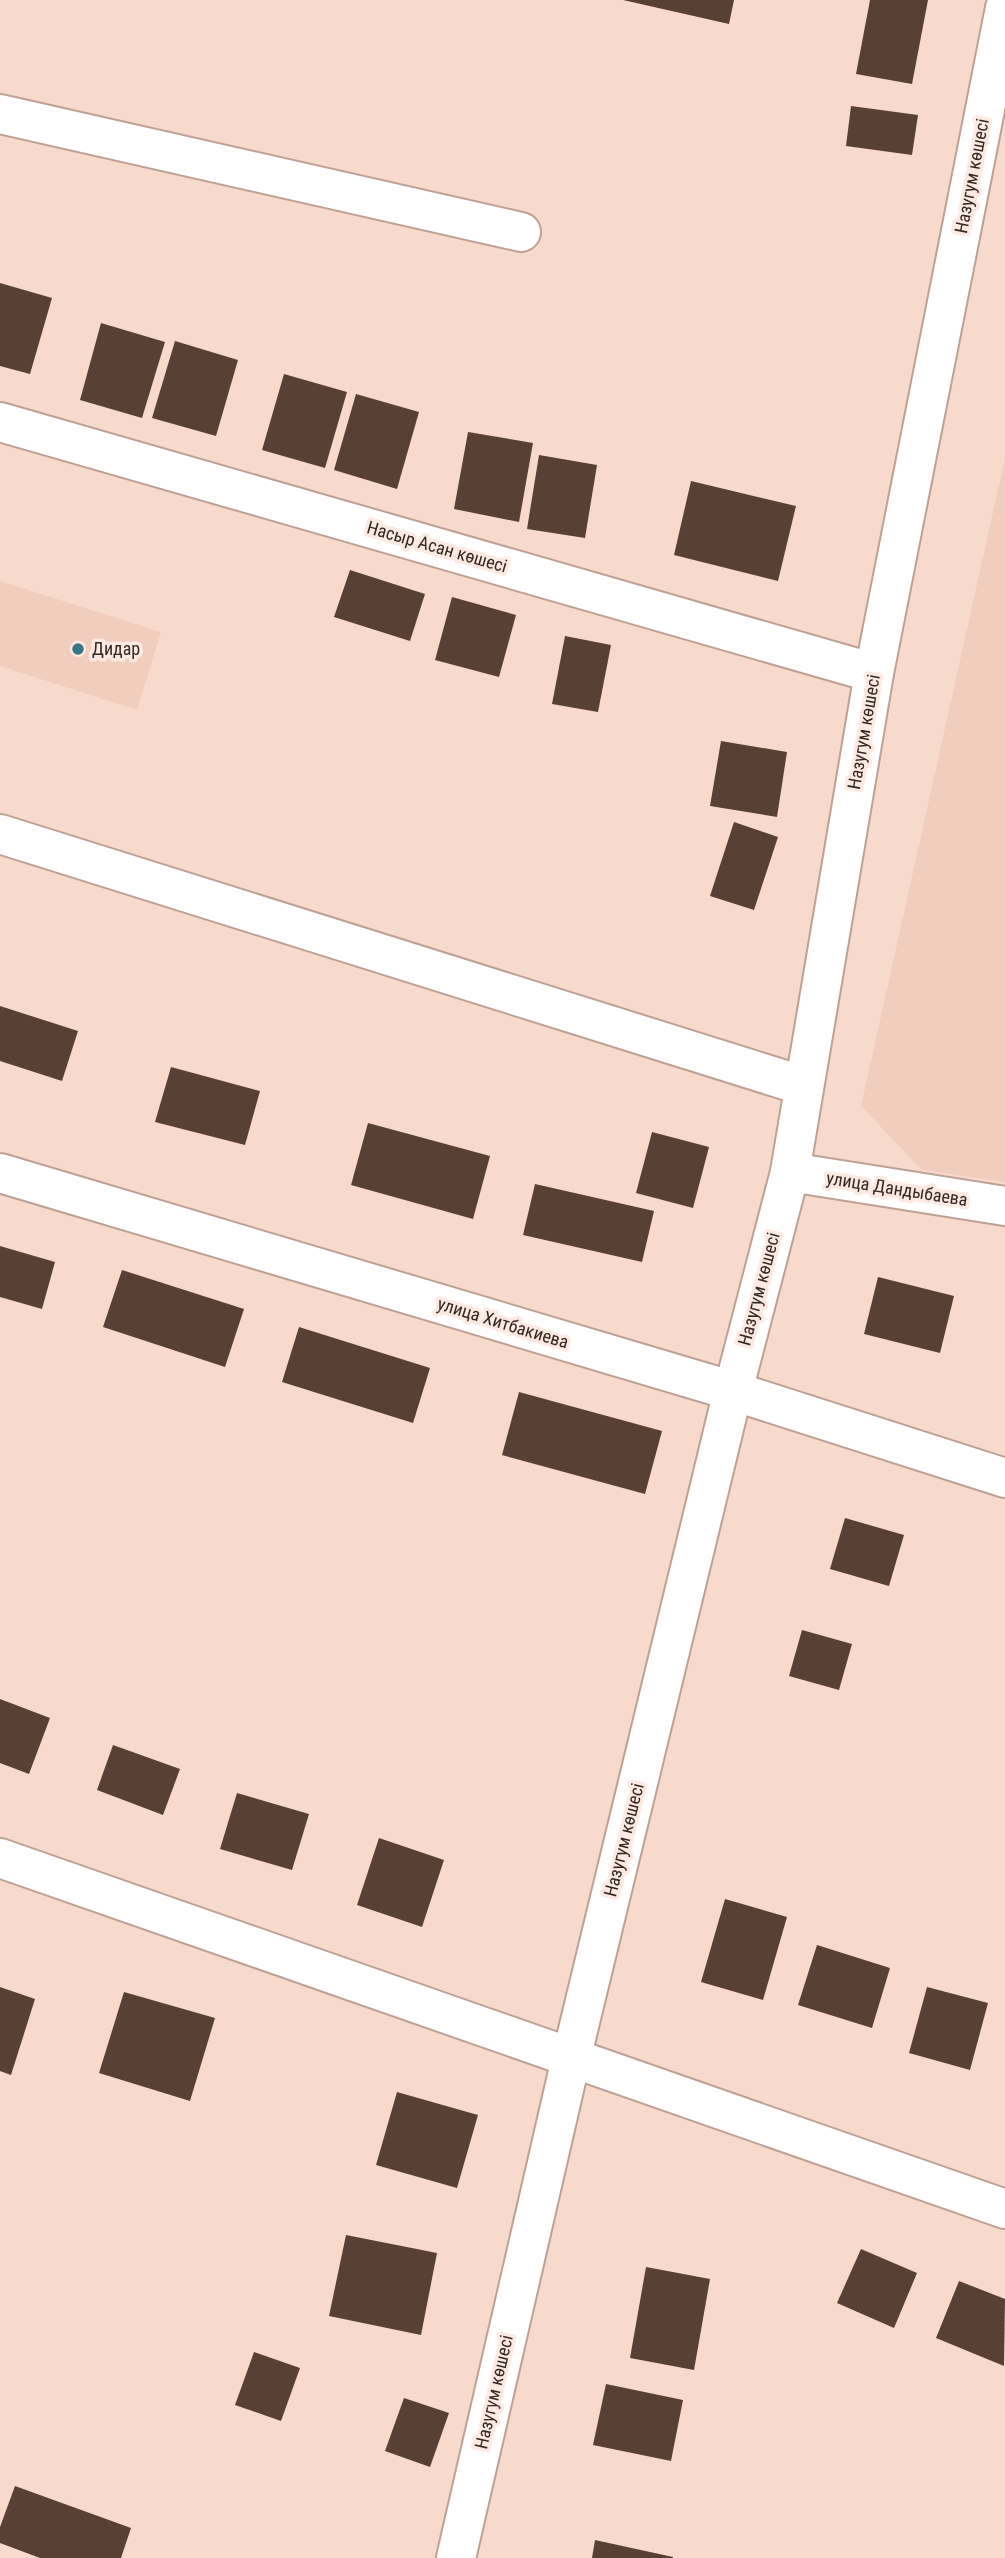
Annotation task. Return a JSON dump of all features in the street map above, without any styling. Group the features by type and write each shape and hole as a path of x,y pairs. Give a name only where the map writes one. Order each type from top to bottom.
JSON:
{"street":[{"name":"Назугум көшесі","path":"456,2558 570,2059 733,1391 790,1172 874,673 1005,8"},
{"path":"0,114 520,232"},
{"name":"Насыр Асан көшесі","path":"0,422 874,673"},
{"path":"0,834 804,1086"},
{"name":"улица Дандыбаева","path":"790,1172 1005,1206"},
{"name":"улица Хитбакиева","path":"0,1173 733,1391 1005,1478"},
{"path":"0,1858 1005,2209"}],"shaded area":[{"path":"1005,458 1005,1182 922,1170 861,1106"},
{"name":"Дидар","path":"0,581 161,632 137,710 0,666"}],"building":[{"path":"623,0 734,0 729,24"},
{"path":"870,0 928,0 912,84 856,74"},
{"path":"851,106 918,115 912,155 846,146"},
{"path":"0,283 52,298 30,374 0,366"},
{"path":"101,323 165,342 142,418 80,400"},
{"path":"175,341 238,360 216,436 152,418"},
{"path":"284,374 347,392 325,468 262,450"},
{"path":"356,394 419,412 397,489 334,470"},
{"path":"468,432 533,443 519,522 454,509"},
{"path":"539,455 597,465 585,538 527,529"},
{"path":"691,481 796,506 778,581 674,555"},
{"path":"350,570 425,594 410,641 334,617"},
{"path":"452,597 516,615 499,677 435,660"},
{"path":"565,636 611,645 598,712 552,704"},
{"path":"721,741 787,752 777,817 710,806"},
{"path":"734,822 778,837 754,910 710,896"},
{"path":"0,1006 78,1031 62,1081 0,1061"},
{"path":"171,1067 260,1091 245,1145 155,1122"},
{"path":"368,1123 490,1156 473,1219 351,1185"},
{"path":"652,1132 709,1147 693,1208 636,1193"},
{"path":"535,1184 654,1211 642,1262 523,1235"},
{"path":"0,1246 55,1262 42,1309 0,1297"},
{"path":"122,1270 244,1309 225,1367 103,1327"},
{"path":"878,1277 954,1296 940,1353 864,1334"},
{"path":"299,1327 430,1368 413,1423 282,1382"},
{"path":"519,1392 662,1431 645,1494 502,1455"},
{"path":"845,1518 904,1535 889,1586 830,1569"},
{"path":"802,1630 852,1644 839,1690 789,1676"},
{"path":"0,1699 50,1718 29,1774 0,1763"},
{"path":"113,1745 180,1769 163,1815 97,1790"},
{"path":"237,1793 309,1814 292,1870 220,1849"},
{"path":"379,1838 444,1860 422,1927 357,1905"},
{"path":"725,1899 787,1917 763,2000 701,1982"},
{"path":"817,1945 890,1968 872,2028 798,2005"},
{"path":"0,1987 35,1999 11,2075 0,2071"},
{"path":"927,1987 988,2003 970,2070 909,2053"},
{"path":"124,1992 215,2018 190,2101 99,2073"},
{"path":"397,2092 478,2115 457,2188 376,2165"},
{"path":"346,2235 437,2253 421,2335 329,2316"},
{"path":"861,2249 917,2273 894,2328 837,2303"},
{"path":"646,2267 710,2279 694,2370 630,2358"},
{"path":"959,2281 1005,2299 1004,2366 936,2338"},
{"path":"254,2352 300,2368 281,2421 235,2405"},
{"path":"606,2384 683,2400 671,2461 593,2445"},
{"path":"404,2398 449,2413 430,2467 385,2451"},
{"path":"15,2486 131,2528 121,2558 40,2558 0,2543 0,2527"},
{"path":"595,2540 673,2557 673,2558 592,2558"}],"place":[{"name":"Дидар","path":"78,649"}]}
